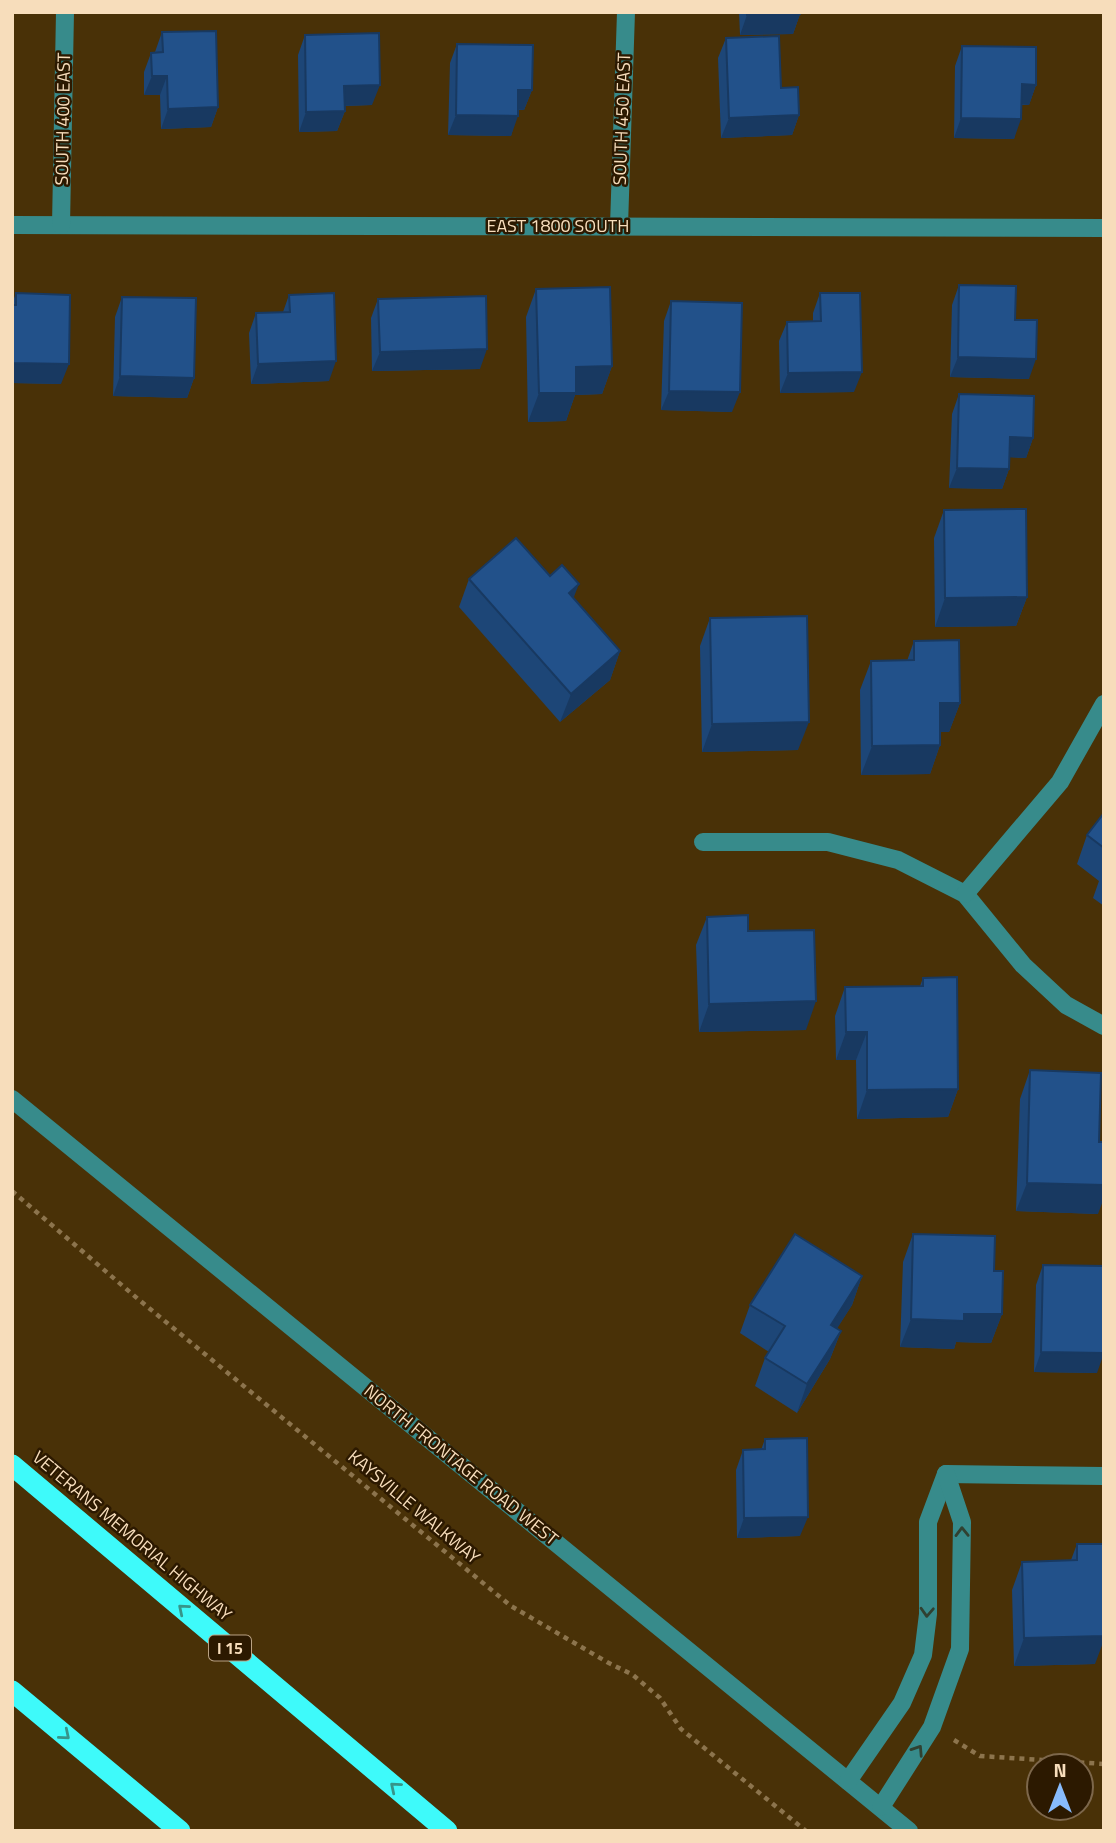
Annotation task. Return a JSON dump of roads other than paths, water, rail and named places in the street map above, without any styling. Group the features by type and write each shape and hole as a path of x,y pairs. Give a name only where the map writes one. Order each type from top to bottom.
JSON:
{"highway":[{"name":"VETERANS MEMORIAL HIGHWAY","path":"12,1465 447,1831"},
{"path":"12,1691 180,1831"}],"street":[{"name":"SOUTH 400 EAST","path":"61,225 65,12"},
{"name":"SOUTH 450 EAST","path":"619,226 626,12"},
{"name":"EAST 1800 SOUTH","path":"12,225 1104,228"},
{"path":"965,894 1060,782 1104,704"},
{"path":"703,842 828,842 898,860 965,894 1023,965 1066,1005 1104,1026"},
{"name":"NORTH FRONTAGE ROAD WEST","path":"12,1099 909,1831"},
{"path":"848,1781 902,1703 923,1655 928,1614 928,1522 946,1474"},
{"path":"946,1474 1104,1476"},
{"path":"881,1807 932,1727 960,1649 962,1522 946,1474"}]}
